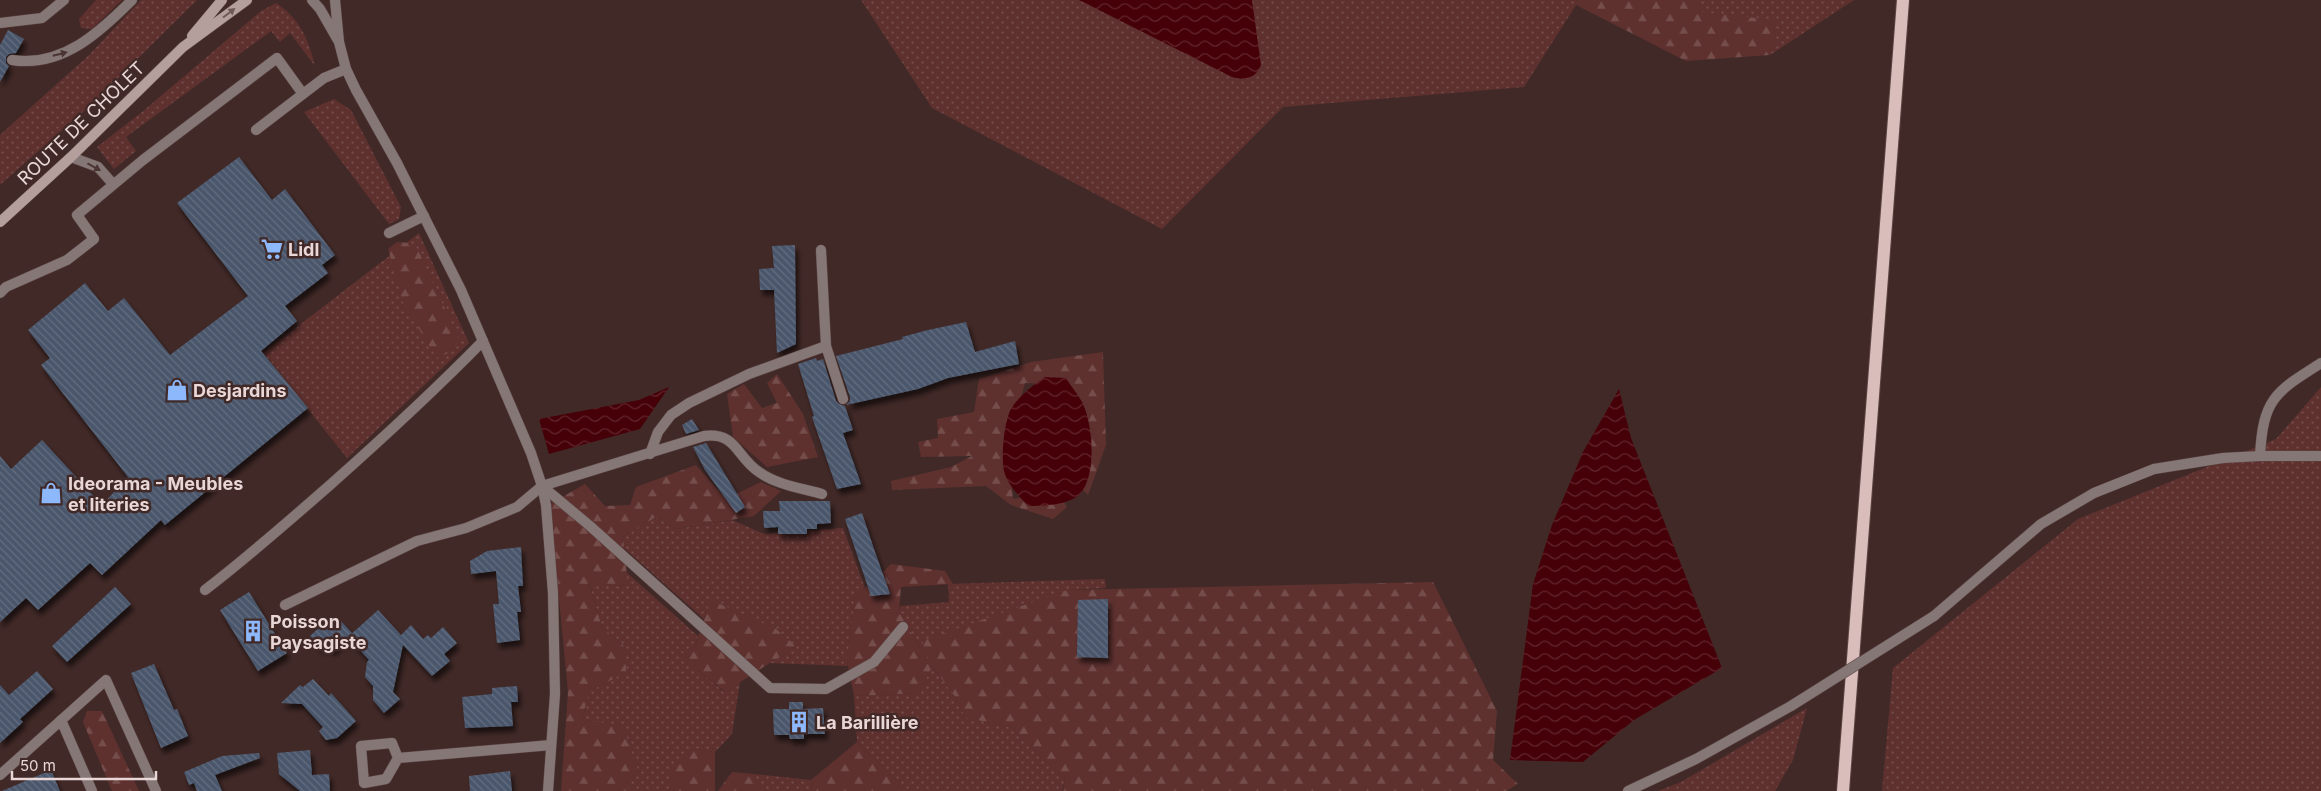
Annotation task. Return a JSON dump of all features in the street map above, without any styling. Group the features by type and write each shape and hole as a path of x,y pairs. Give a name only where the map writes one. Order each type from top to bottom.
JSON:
{"main road":[{"name":"ROUTE DE CHOLET","path":"0,222 71,157 183,47 222,0"},
{"name":"ROUTE DE CHOLET","path":"183,47 247,0"},
{"path":"1843,791 1903,0"}],"street":[{"path":"0,23 42,18 64,0"},
{"path":"12,60 26,62 68,52 101,31 132,0"},
{"path":"312,0 320,9 339,42"},
{"path":"335,0 339,42 346,69 461,290 531,453 542,486 546,505 553,593 555,694 548,791"},
{"path":"0,293 6,287 67,260 94,239 77,215 113,184 277,58 304,94"},
{"path":"256,130 324,78 346,69"},
{"path":"71,157 98,167 113,184"},
{"path":"389,233 424,216"},
{"path":"821,250 826,346 842,399"},
{"path":"205,590 249,556 363,455 446,380 483,341"},
{"path":"650,454 658,432 671,415 689,403 749,374 826,346"},
{"path":"2260,456 2263,420 2269,404 2280,390 2321,363"},
{"path":"284,605 417,541 466,528 517,507 542,486 704,436 716,435 731,440 758,472 776,481 822,494"},
{"path":"1628,791 1696,759 1790,706 1934,616 2041,524 2094,493 2154,469 2223,458 2321,456"},
{"path":"542,486 590,526 770,688 826,689 874,662 903,628"},
{"path":"0,774 106,680 156,791"},
{"path":"61,720 92,791"},
{"path":"392,743 398,758 386,779 364,782 361,746 392,743"},
{"path":"398,758 551,745"}],"green space":[{"path":"96,0 122,0 92,29 81,28 79,19"},
{"path":"141,0 197,0 92,104 0,185 0,135 89,55"},
{"path":"861,0 1578,0 1524,87 1283,107 1162,229 932,108"},
{"path":"1578,0 1700,0 1702,12 1774,20 1775,39 1770,55 1686,61 1576,5"},
{"path":"1660,0 1854,0 1770,55 1702,12"},
{"path":"276,3 291,16 302,30 315,66 290,33 280,42 271,31 126,137 136,151 114,169 97,147 142,112 261,11"},
{"path":"334,99 351,110 401,207 399,219 389,224 304,112"},
{"path":"419,233 469,343 347,458 263,353"},
{"path":"397,242 411,243 417,248 459,339 453,351 437,358 403,303 388,249"},
{"path":"1103,352 1106,445 1088,495 1074,480 1066,385 1025,383 1008,448 1013,499 1029,496 1054,486 1067,507 1053,519 1011,505 986,486 892,490 891,481 951,467 972,456 921,457 918,442 938,438 937,419 974,412 979,379 1031,362"},
{"path":"777,374 803,414 818,457 767,467 733,437 727,394 744,384 762,408 777,403 767,383"},
{"path":"2321,387 2321,791 1882,791 1893,668 2078,519 2276,439"},
{"path":"696,465 726,499 761,482 781,491 754,516 676,529 656,517 623,537 628,586 589,584 602,627 625,647 626,672 589,692 582,719 623,726 638,770 626,791 561,791 568,692 550,504 585,484 605,506 630,505 636,487"},
{"path":"656,517 676,529 732,520 764,534 843,528 865,588 855,598 847,660 848,666 769,663 796,646 711,601 704,619 624,548 623,537"},
{"path":"891,564 945,571 953,584 901,587 899,612 929,662 922,641 1067,590 1433,582 1497,711 1493,760 1518,784 1506,791 1063,791 1065,779 1012,728 965,717 954,695 932,666 920,693 854,696 847,660 855,598"},
{"path":"626,572 698,636 695,646 680,655 724,692 740,682 732,734 715,752 694,749 671,770 672,791 626,791 638,770 582,719 589,692 625,647 602,627 589,583 628,586"},
{"path":"1105,579 1106,588 1067,590 931,665 899,612 900,606 949,602 948,584"},
{"path":"711,600 776,629 796,646 725,692 679,655 695,646"},
{"path":"931,665 954,695 965,717 1012,728 1065,779 1062,791 899,791 900,784 857,742 854,696 920,693"},
{"path":"1807,708 1793,760 1775,791 1658,791 1681,782"},
{"path":"87,711 102,711 139,791 112,791 83,722"},
{"path":"857,742 900,784 899,791 812,791 811,780"},
{"path":"694,749 715,752 715,791 672,791 670,770"},
{"path":"732,772 754,774 762,791 718,791"},
{"path":"754,774 811,780 812,791 762,791"}],"water":[{"path":"1079,0 1252,0 1261,65 1253,76 1241,79 1232,77"},
{"path":"1045,377 1066,378 1081,401 1086,413 1091,437 1091,463 1085,486 1075,498 1056,504 1028,506 1017,494 1004,471 1005,430 1014,404"},
{"path":"669,387 640,429 549,454 539,419 639,400"},
{"path":"1619,389 1631,438 1722,668 1634,720 1583,762 1510,760 1533,584 1552,525 1583,452"}],"building":[{"path":"8,30 24,39 16,53 9,54 6,57 6,63 9,66 0,82 0,45"},
{"path":"239,157 272,200 285,189 335,255 322,265 328,273 285,306 297,321 261,351 308,408 165,525 161,520 102,575 90,563 38,610 26,598 0,622 0,456 11,469 42,440 102,505 128,477 41,365 50,358 28,330 85,283 108,311 124,298 170,355 248,296 177,203"},
{"path":"795,245 796,344 777,353 774,290 760,290 759,269 774,268 772,246"},
{"path":"966,322 975,352 1015,341 1019,364 948,378 918,389 846,405 850,401 850,397 836,356 903,339 902,337 928,330"},
{"path":"816,358 817,361 823,359 836,401 845,406 853,430 843,433 861,484 837,489 812,417 814,416 798,364"},
{"path":"692,419 699,430 686,434 682,425"},
{"path":"706,443 745,507 736,513 705,470 693,447"},
{"path":"779,501 830,501 831,523 817,524 817,529 807,529 807,534 778,534 778,527 764,528 763,511 780,511"},
{"path":"862,513 890,594 871,596 845,519"},
{"path":"521,547 523,586 518,586 521,612 517,612 520,640 497,643 493,604 499,604 496,571 471,574 470,561 487,551"},
{"path":"115,587 131,604 67,662 52,646"},
{"name":"Poisson Paysagiste","path":"249,592 287,653 258,671 220,610"},
{"path":"1108,599 1108,658 1077,657 1078,600"},
{"path":"378,610 401,635 411,625 423,639 428,635 431,638 443,627 457,643 444,654 450,661 432,676 403,645 393,692 400,699 384,713 373,700 373,686 365,677 369,660 348,637"},
{"path":"334,621 341,621 352,633 331,651 326,645 321,649 310,636 322,625 325,628"},
{"path":"154,664 174,710 177,709 188,736 161,748 131,673"},
{"path":"37,671 53,689 20,719 23,722 0,743 0,685 9,695"},
{"path":"313,679 329,696 331,693 356,721 337,738 326,740 319,731 323,727 302,704 281,703 300,685 303,687"},
{"path":"517,686 518,702 511,702 513,726 465,728 462,697 492,694 492,688"},
{"name":"La Barillière","path":"789,702 803,702 803,709 823,708 825,734 804,734 804,739 790,739 789,735 774,735 773,709 789,709"},
{"path":"310,750 312,775 329,774 330,791 300,791 279,774 277,753"},
{"path":"259,753 260,758 215,775 222,791 197,791 194,783 189,785 184,772 222,756"},
{"path":"51,770 60,791 2,791"},
{"path":"510,771 512,791 470,791 469,776"}],"place":[{"name":"Lidl","path":"272,249"},
{"name":"Desjardins","path":"177,390"},
{"name":"Ideorama - Meubles et literies","path":"51,493"},
{"name":"Poisson Paysagiste","path":"253,631"},
{"name":"La Barillière","path":"799,722"}]}
